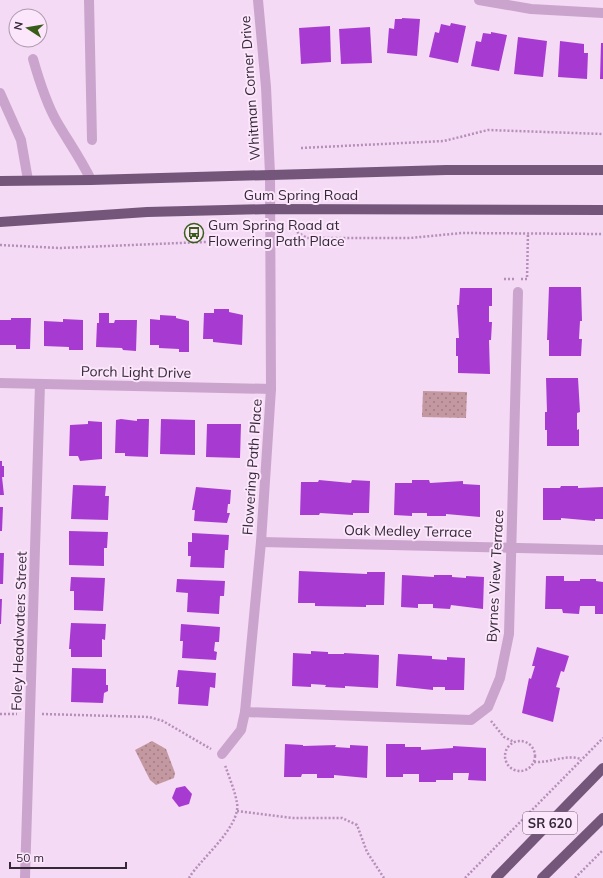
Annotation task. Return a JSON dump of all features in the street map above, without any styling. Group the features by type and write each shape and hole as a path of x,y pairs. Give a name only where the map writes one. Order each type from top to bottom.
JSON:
{"main road":[{"name":"Gum Spring Road","path":"0,181 91,180 446,170 603,170"},
{"name":"Gum Spring Road","path":"0,222 147,212 270,209 603,210"},
{"name":"SR 620","path":"496,878 603,768"},
{"path":"542,878 603,818"}],"street":[{"path":"89,0 92,140"},
{"name":"Whitman Corner Drive","path":"258,0 266,87 270,174"},
{"path":"479,0 531,9 603,13"},
{"path":"33,59 38,78 56,121 77,153 91,180"},
{"path":"0,93 21,140 28,180"},
{"name":"Flowering Path Place","path":"222,754 241,730 245,712 261,542 271,389 270,174"},
{"name":"Byrnes View Terrace","path":"483,711 488,707 500,678 509,634 518,292"},
{"name":"Porch Light Drive","path":"0,383 271,389"},
{"name":"Foley Headwaters Street","path":"25,878 40,384"},
{"name":"Oak Medley Terrace","path":"261,542 603,550"},
{"path":"245,712 471,720 483,711"}],"path":[{"path":"301,148 444,141 488,130 603,134"},
{"path":"297,232 307,238 410,238 462,233 603,234"},
{"path":"504,279 527,280 528,233"},
{"path":"0,245 60,248 229,241 243,242"},
{"path":"483,711 504,737 514,742"},
{"path":"0,714 149,717 163,721 192,739 222,754 237,804 237,811 223,838 189,878"},
{"path":"465,878 603,738"},
{"path":"534,762 535,754 527,743 520,741 514,742 508,746 505,752 507,765 518,771 524,770 534,762 573,756 582,759"},
{"path":"237,811 262,816 292,818 342,818 349,820 357,825 367,852 384,878"},
{"path":"575,878 603,850"}],"shaded area":[{"path":"423,391 467,392 466,418 422,417"},
{"path":"152,741 166,749 175,773 174,778 156,785 150,780 135,750"}],"building":[{"path":"395,19 420,19 417,56 387,53 389,28 394,29"},
{"path":"451,23 466,26 458,63 429,57 435,32 439,33 441,24 450,26"},
{"path":"330,26 331,62 301,64 299,28"},
{"path":"370,27 372,63 341,64 339,29"},
{"path":"491,32 507,35 499,71 471,66 476,41 481,42 483,33 491,34"},
{"path":"518,37 547,41 543,77 514,74"},
{"path":"560,41 584,44 584,53 588,53 587,79 558,77"},
{"path":"601,43 603,43 603,79 600,79"},
{"path":"549,287 581,287 582,321 580,321 579,339 582,339 581,356 549,356 549,340 547,340"},
{"path":"460,288 492,288 492,306 489,306 489,322 492,322 491,340 489,340 490,374 458,373 456,338 459,338 457,305 459,305"},
{"path":"214,309 229,309 229,312 243,315 242,345 213,342 213,339 203,339 204,313 214,313"},
{"path":"99,313 109,313 109,323 114,323 115,320 137,320 136,351 123,350 122,348 96,347"},
{"path":"160,315 176,316 176,318 189,321 189,352 179,352 179,349 159,348 159,345 150,345 150,319 160,320"},
{"path":"11,318 31,318 30,349 16,349 16,345 0,345 0,320 11,320"},
{"path":"63,319 83,320 83,350 69,350 69,347 44,346 44,321 63,322"},
{"path":"546,378 578,378 580,412 577,413 577,430 579,429 579,446 547,446 547,430 545,430 545,412 547,412"},
{"path":"121,419 137,421 137,419 149,419 148,457 125,456 125,453 115,453 116,420"},
{"path":"161,419 195,420 195,455 160,454"},
{"path":"88,421 102,422 102,459 80,461 78,456 69,456 70,425 88,424"},
{"path":"207,424 241,424 240,458 206,457"},
{"path":"0,461 2,461 2,466 4,466 4,477 2,477 4,495 0,495"},
{"path":"319,480 351,483 352,480 370,481 369,513 353,513 353,515 320,513 319,515 300,515 301,482 318,482"},
{"path":"412,480 429,480 430,483 463,481 463,484 480,485 480,517 446,514 446,516 427,516 427,513 412,513 412,516 394,515 395,483 412,483"},
{"path":"73,485 106,486 105,496 109,496 108,520 71,519"},
{"path":"561,486 578,486 578,488 603,487 603,519 595,519 595,521 561,518 561,520 543,520 543,488 560,488"},
{"path":"196,487 231,490 230,504 228,504 227,513 230,513 227,523 194,521 195,510 192,510"},
{"path":"0,507 3,507 2,531 0,531"},
{"path":"69,531 108,532 107,548 104,548 104,566 69,565"},
{"path":"192,533 229,535 228,550 225,550 224,568 190,567 191,556 188,556 188,542 192,542"},
{"path":"0,553 4,553 3,584 0,584"},
{"path":"299,571 367,574 367,572 385,572 384,605 366,605 366,607 315,606 315,603 298,603"},
{"path":"402,575 434,577 434,575 452,575 452,577 466,578 466,576 484,577 483,609 451,605 450,609 433,608 433,604 418,604 418,608 401,607"},
{"path":"546,576 564,576 564,581 596,579 596,581 603,582 603,614 595,614 595,606 580,606 579,614 563,613 562,609 545,609"},
{"path":"71,577 105,578 103,611 74,610 74,591 70,591"},
{"path":"177,579 225,581 224,596 220,596 219,614 187,612 188,593 176,592"},
{"path":"0,599 2,599 1,624 0,624"},
{"path":"71,623 106,624 105,640 102,639 102,657 71,657 71,649 69,649"},
{"path":"181,624 220,627 219,642 215,642 214,651 217,652 216,660 182,658 183,641 180,641"},
{"path":"537,647 569,656 564,672 561,671 556,687 560,688 553,722 522,713 529,678 531,679 535,666 532,666"},
{"path":"311,651 328,652 328,654 344,653 379,655 378,688 345,686 345,688 325,687 326,685 311,684 311,687 292,686 293,653 311,654"},
{"path":"398,654 432,656 432,659 447,660 447,657 465,658 464,690 445,690 445,687 433,687 433,690 396,686"},
{"path":"72,668 106,669 106,685 108,685 108,691 104,693 103,703 71,702"},
{"path":"178,670 216,673 215,688 210,687 208,706 178,704 179,687 176,687"},
{"path":"285,744 303,746 336,745 335,747 350,748 350,745 368,746 367,778 334,775 334,778 317,778 317,774 302,774 301,777 284,777"},
{"path":"386,744 405,744 405,747 421,747 421,750 453,748 453,746 486,748 486,781 468,780 469,773 453,773 453,780 436,780 436,782 419,782 419,774 403,774 403,777 386,777"},
{"path":"185,786 192,794 189,804 179,807 172,798 176,788"}],"place":[{"name":"Gum Spring Road at Flowering Path Place","path":"194,233"}]}
